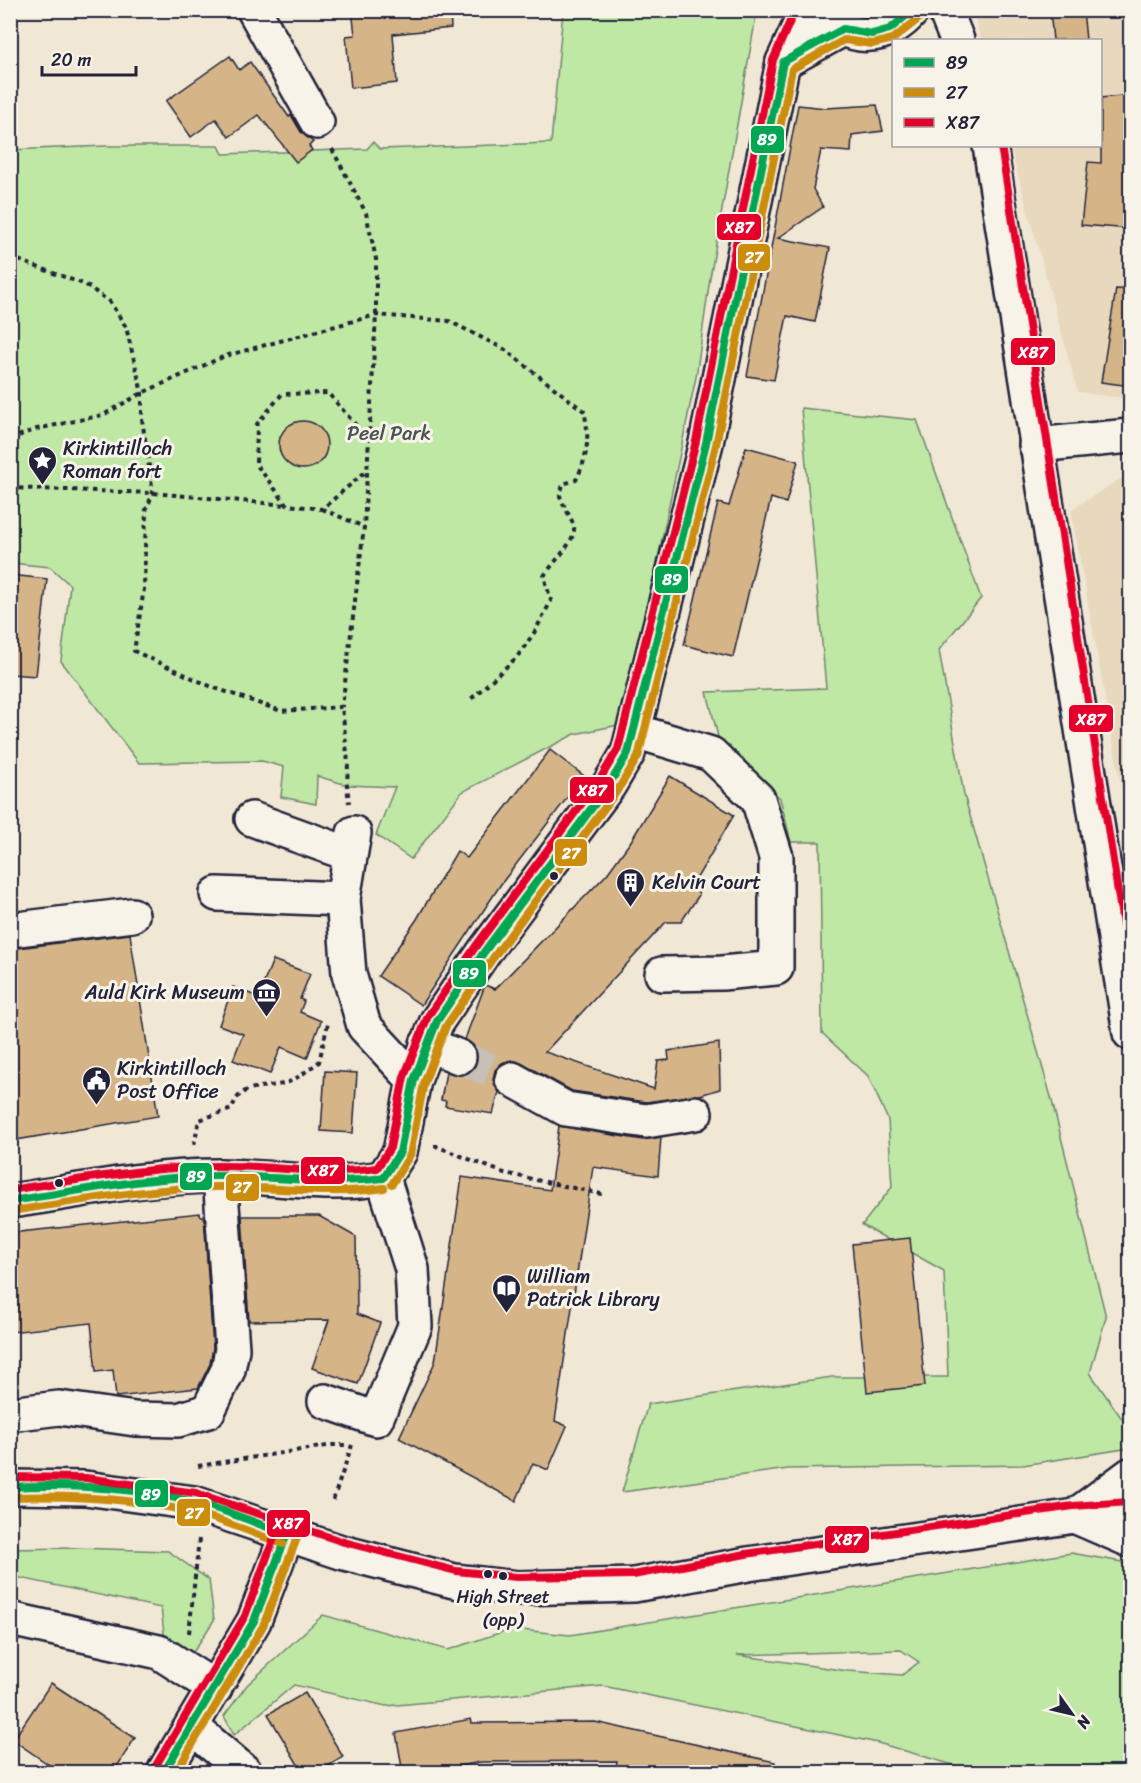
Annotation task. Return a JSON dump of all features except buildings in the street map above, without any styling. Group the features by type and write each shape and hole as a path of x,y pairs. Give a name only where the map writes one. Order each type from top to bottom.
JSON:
{"street":[{"path":"254,10 317,122"},
{"path":"10,1201 128,1181 220,1176 302,1182 361,1182 383,1178 400,1152 410,1094 437,1021 484,952 609,785 628,753 706,442 783,62 807,10"},
{"path":"945,10 957,39"},
{"path":"783,62 833,20 859,35 876,35 907,27"},
{"path":"990,147 1131,1033"},
{"path":"1036,445 1131,436"},
{"path":"635,731 711,754 758,799 776,857 776,968 722,973 662,974"},
{"path":"252,819 351,844 343,899 349,974 364,1026 410,1094"},
{"path":"217,894 343,899"},
{"path":"10,930 132,915"},
{"path":"427,1044 459,1057"},
{"path":"512,1078 566,1109 646,1121 695,1113"},
{"path":"10,1414 58,1408 135,1419 178,1420 208,1411 228,1370 232,1349 220,1176"},
{"path":"325,1401 376,1419 416,1326 412,1269 383,1178"},
{"path":"1075,1516 1131,1475"},
{"path":"10,1487 85,1488 173,1499 210,1507 341,1552 454,1581 517,1588 634,1585 748,1564 1075,1516 1131,1512"},
{"path":"1075,1516 1131,1540"},
{"path":"164,1773 254,1621 287,1534"},
{"path":"10,1619 159,1652 215,1688"},
{"path":"192,1726 245,1773"}],"path":[{"path":"317,122 366,213 376,259 376,315 365,473 364,527 342,707 348,763 351,844"},
{"path":"10,257 86,285 111,302 126,327 141,393 142,419 153,493 146,510 144,589 134,651 212,687 281,711 342,707"},
{"path":"10,439 37,429 103,415 141,393 225,356 376,315 449,321 504,349 584,411 589,433 584,464 576,480 563,484 560,496 574,527 570,544 555,559 544,576 551,601 534,633 517,657 471,699"},
{"path":"287,505 256,464 257,424 282,394 328,393 368,439"},
{"path":"322,508 365,473"},
{"path":"10,489 153,493 322,508 364,527"},
{"path":"197,1134 199,1120 232,1109 234,1100 249,1088 290,1082 319,1062 329,1019"},
{"path":"410,1094 430,1116 436,1146 504,1173 606,1195"},
{"path":"198,1467 333,1445 352,1445 366,1440 376,1419"},
{"path":"333,1500 352,1445"},
{"path":"179,1665 188,1641 198,1543 210,1507"}],"shaded area":[{"path":"973,11 1130,11 1130,399 1078,392 1010,147 1102,147 1102,39 981,39"},
{"path":"1130,473 1130,835 1071,510"}],"green space":[{"name":"Peel Park","path":"563,11 757,11 710,278 696,377 623,724 575,734 462,792 411,859 376,835 395,787 347,785 317,776 316,804 281,797 284,767 262,761 139,763 61,661 70,585 50,567 11,563 10,150 106,146 219,146 223,154 367,149 373,142 380,149 551,143"},
{"path":"801,408 917,420 981,598 939,650 964,795 1051,1097 1106,1317 1090,1373 1130,1430 1130,1448 1023,1465 788,1469 622,1492 648,1404 832,1377 948,1377 944,1271 862,1225 892,1187 888,1120 868,1076 822,1033 820,842 791,842 780,798 721,749 707,692 826,688"},
{"path":"10,884 15,886 18,909 11,910"},
{"path":"76,1548 168,1551 209,1580 214,1620 192,1654 165,1642 161,1608 11,1576 10,1549"},
{"path":"1071,1553 1122,1562 1130,1575 1130,1772 977,1772 878,1743 603,1686 386,1706 294,1685 234,1735 224,1716 247,1685 323,1615 448,1650 511,1629 570,1635","holes":["901,1650 919,1662 902,1675 848,1671 737,1655"]}],"tunnel":[{"path":"459,1057 512,1079"}],"transit line":[{"name":"X87","path":"10,1190 113,1175 190,1167 236,1166 317,1171 377,1168 390,1148 404,1077 428,1016 476,946 600,779 618,749 696,441 773,60 795,10"},
{"name":"89","path":"383,1178 400,1152 414,1080 437,1021 484,952 609,785 628,753 706,443 783,62 843,29 872,34 890,29 913,10"},
{"name":"27","path":"893,39 921,17"},
{"name":"27","path":"392,1184 410,1155 424,1083 446,1026 493,958 617,791 638,757 716,445 792,69 844,40 872,44 892,39"},
{"name":"X87","path":"1001,147 1130,969"},
{"name":"89","path":"10,1201 167,1178 240,1176 342,1181 383,1178"},
{"name":"27","path":"12,1211 113,1196 190,1188 237,1187 321,1191 384,1188"},
{"name":"X87","path":"10,1477 86,1478 196,1493 344,1542 456,1571 517,1577 633,1575 746,1554 1073,1506 1129,1502"},
{"name":"89","path":"10,1487 85,1487 159,1495 208,1506 287,1534"},
{"name":"27","path":"10,1497 84,1497 158,1505 206,1516 283,1544"},
{"name":"X87","path":"155,1767 245,1616 277,1530"},
{"name":"89","path":"164,1772 254,1621 287,1534"},
{"name":"27","path":"176,1772 263,1626 297,1538"}],"place":[{"name":"Kirkintilloch Roman fort","path":"42,486"},
{"name":"Kelvin Court","path":"631,908"},
{"name":"Auld Kirk Museum","path":"266,1018"},
{"name":"Kirkintilloch Post Office","path":"96,1106"},
{"name":"William Patrick Library","path":"506,1314"},
{"name":"High Street (opp)","path":"503,1576"}]}
